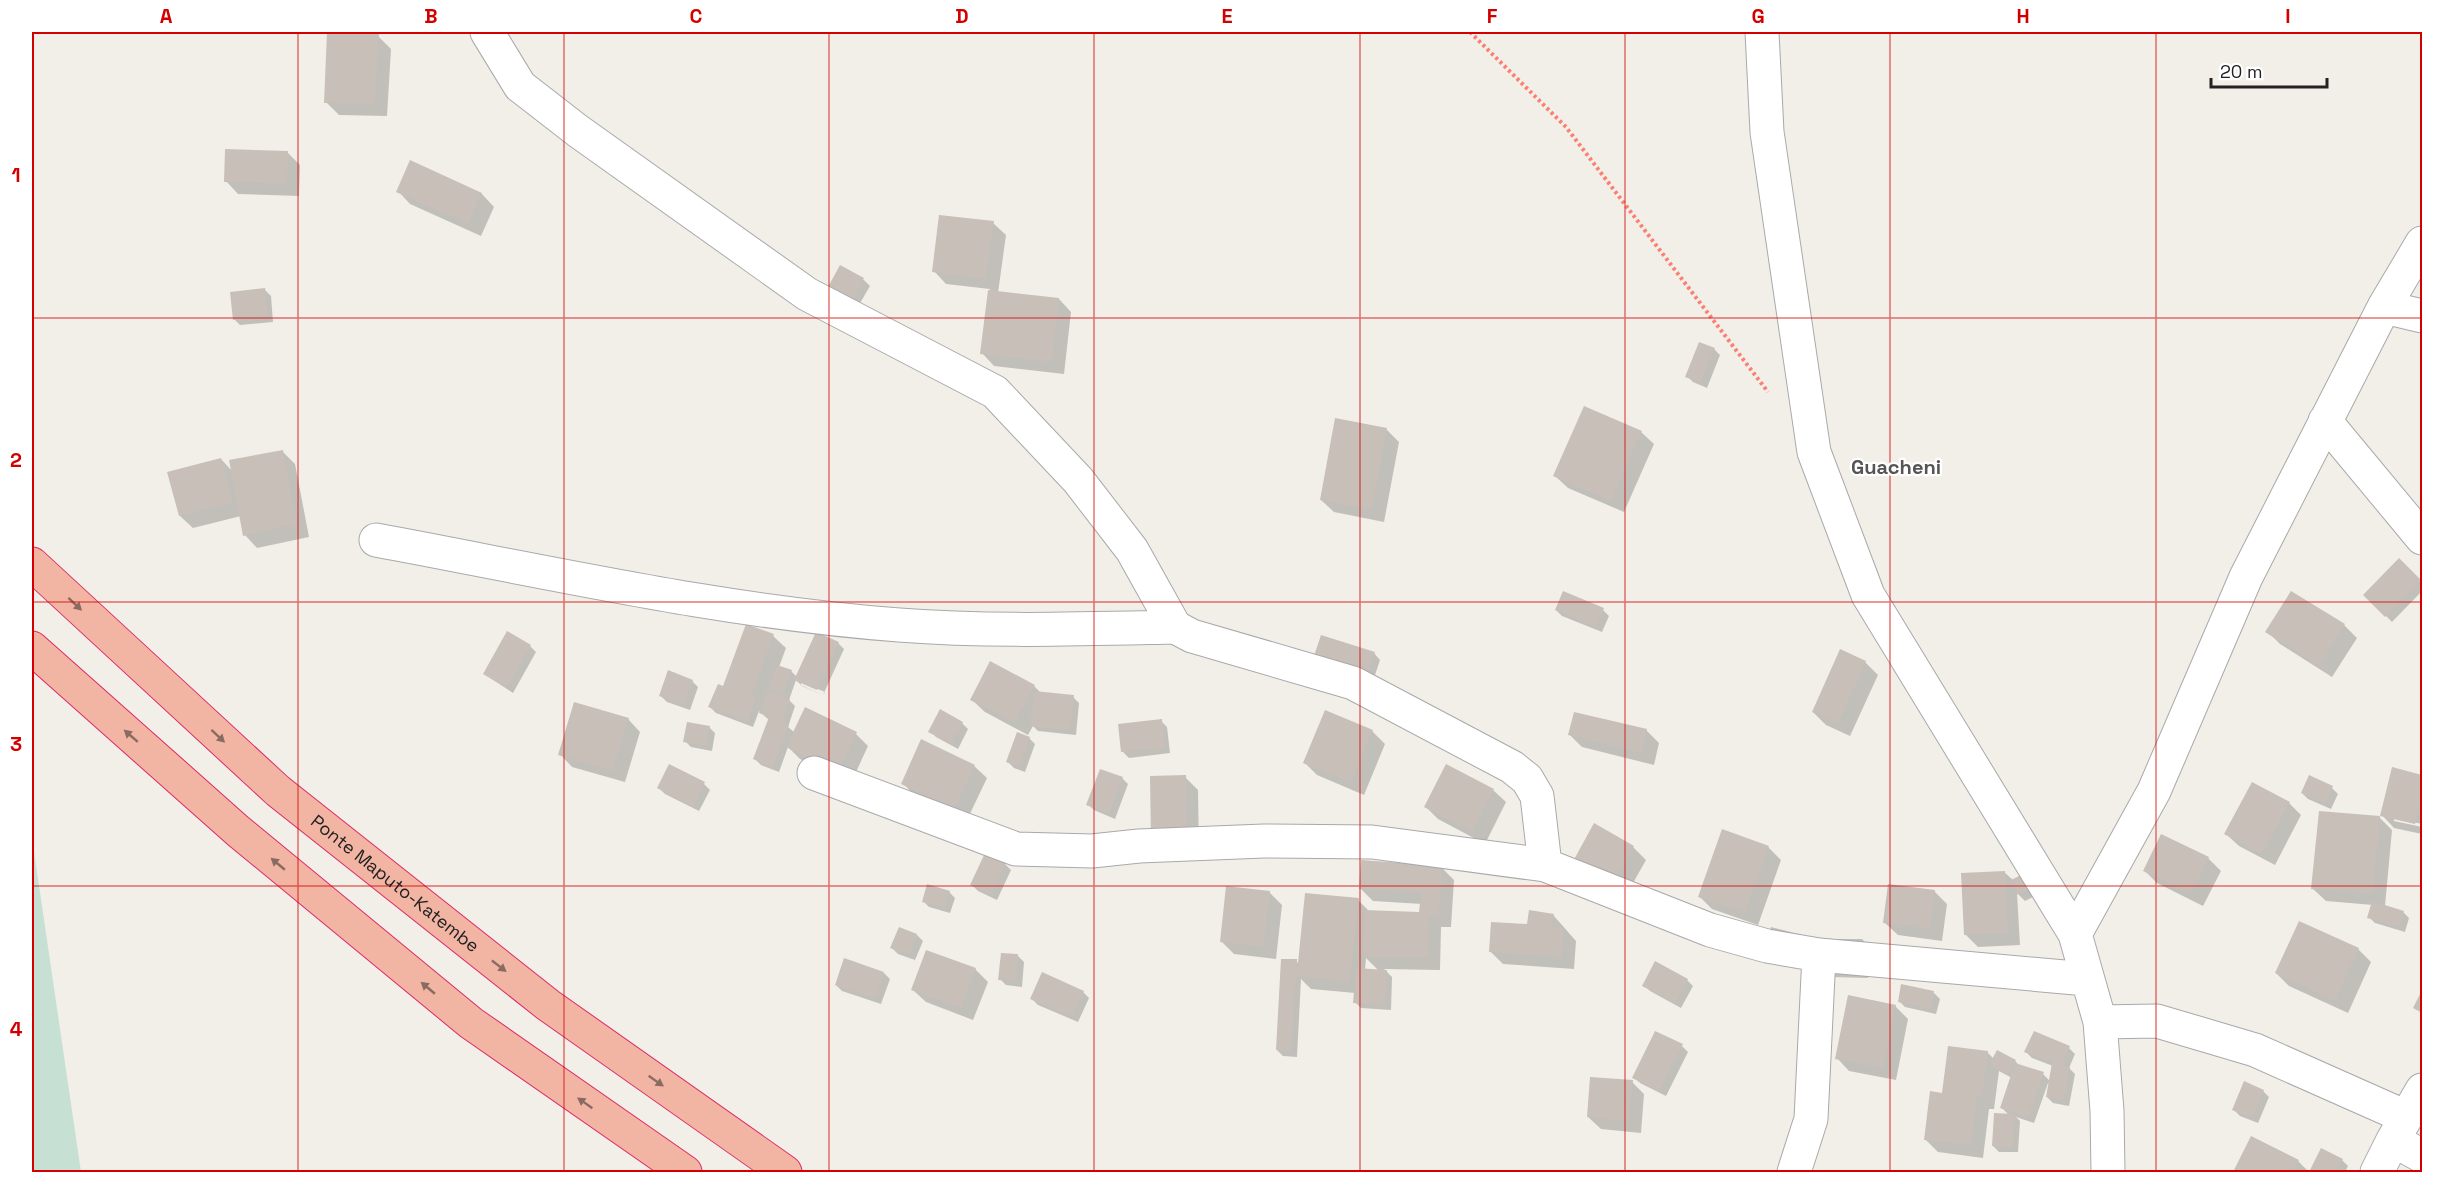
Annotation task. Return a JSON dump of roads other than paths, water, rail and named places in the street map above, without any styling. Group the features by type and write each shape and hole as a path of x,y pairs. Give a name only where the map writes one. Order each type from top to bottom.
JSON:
{"highway":[{"name":"Ponte Maputo-Katembe","path":"32,564 278,791 548,1005 785,1173"},
{"path":"32,648 238,831 471,1023 685,1173"}],"street":[{"path":"487,32 520,86 578,131 807,294 995,392 1078,480 1132,550 1175,627"},
{"path":"1762,32 1767,132 1814,452 1868,595 2075,934 2100,1022 2107,1111 2108,1173"},
{"path":"2075,934 2154,791 2246,577 2384,307 2422,243"},
{"path":"2384,307 2422,316"},
{"path":"2325,421 2422,538"},
{"path":"376,540 729,606 887,624 1023,630 1175,627 1192,636 1353,683 1512,767 1527,779 1537,796 1545,865"},
{"path":"814,773 1016,849 1092,851 1139,846 1264,841 1372,842 1545,865 1710,930 1767,946 1819,956 2087,979"},
{"path":"1794,1173 1811,1119 1819,956"},
{"path":"2100,1022 2157,1021 2255,1050 2407,1116 2422,1156"},
{"path":"2378,1173 2407,1116"}],"district":[{"name":"Guacheni","path":"1896,467"}]}
